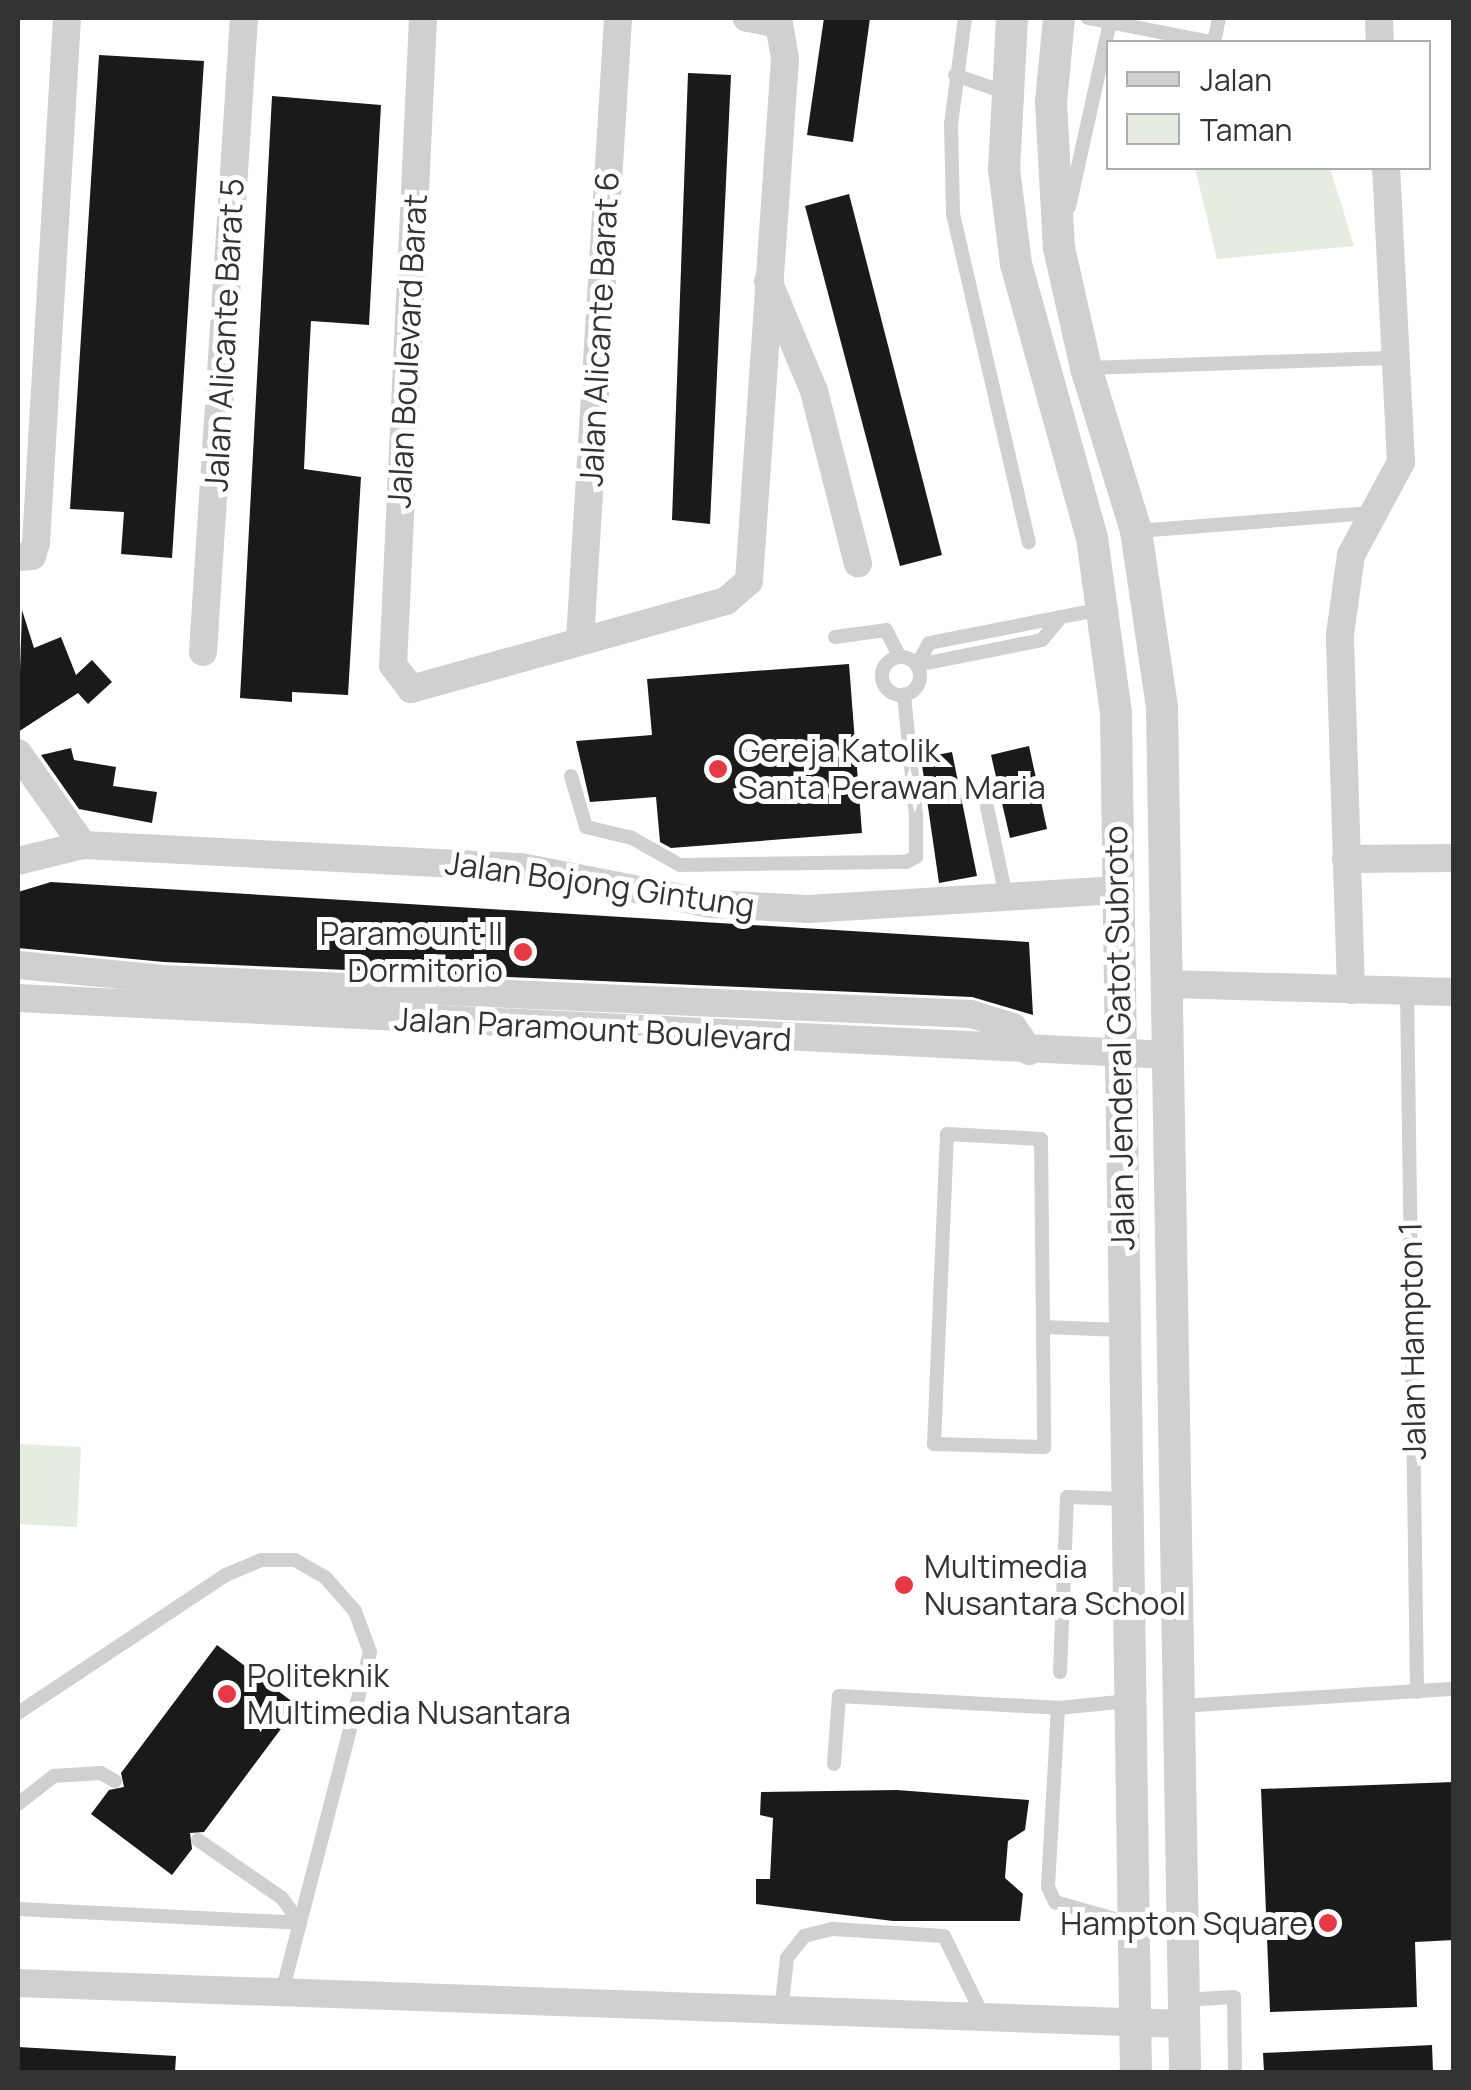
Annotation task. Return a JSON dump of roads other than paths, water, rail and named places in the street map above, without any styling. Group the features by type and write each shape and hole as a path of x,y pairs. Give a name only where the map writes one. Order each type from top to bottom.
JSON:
{"street":[{"path":"25,557 67,18"},
{"name":"Jalan Alicante Barat 5","path":"203,652 244,18"},
{"name":"Jalan Boulevard Barat","path":"423,18 392,665 400,683 411,689 580,640"},
{"name":"Jalan Alicante Barat 6","path":"580,640 618,18"},
{"path":"580,640 737,597 749,582 765,275 784,58 779,24 767,18 747,18"},
{"name":"Jalan Jenderal Gatot Subroto","path":"1012,18 1004,92 1016,264 1104,608 1116,714 1122,1330 1136,2072"},
{"name":"Jalan Jenderal Gatot Subroto","path":"1060,18 1051,102 1059,248 1086,368 1136,531 1162,708 1185,2072"},
{"path":"1352,990 1340,636 1351,554 1401,462 1386,170"},
{"path":"765,275 814,390 858,563"},
{"path":"18,753 83,845"},
{"name":"Jalan Bojong Gintung","path":"18,861 83,845 522,867 712,904 1008,902 1116,890"},
{"path":"1346,859 1454,858"},
{"path":"18,964 163,979 971,1014 1013,1026 1029,1051"},
{"path":"1167,984 1454,992"},
{"name":"Jalan Paramount Boulevard","path":"18,998 1169,1055"},
{"path":"18,1983 1136,2024 1182,2012"}],"lane":[{"path":"965,18 955,75 952,214 1029,542"},
{"path":"1088,18 1204,40"},
{"path":"1059,248 1110,20"},
{"path":"955,75 1004,92"},
{"path":"1086,368 1396,358"},
{"path":"1136,531 1373,513"},
{"path":"904,695 919,682 917,665 929,643 1039,616 1058,620 1104,608"},
{"path":"835,637 886,630 900,656 917,665 1042,640 1058,620"},
{"path":"900,656 881,676 890,692 904,695"},
{"path":"571,776 586,827 632,838 680,864 906,862 916,857 916,817 904,695"},
{"path":"986,807 1008,902"},
{"name":"Jalan Hampton 1","path":"1407,991 1417,1692"},
{"path":"947,1134 1041,1139 1042,1327 1044,1448 934,1444 947,1134"},
{"path":"1042,1327 1122,1330"},
{"path":"1060,1672 1067,1497 1128,1499"},
{"path":"18,1714 226,1575 261,1560 294,1560 325,1577 355,1611 370,1652 282,1993"},
{"path":"1179,1706 1454,1690"},
{"path":"834,1764 838,1696 1058,1708 1131,1701"},
{"path":"1058,1708 1048,1887 1055,1902 1136,1926"},
{"path":"18,1804 54,1776 101,1773 115,1781"},
{"path":"198,1840 282,1898 300,1922"},
{"path":"18,1908 300,1922"},
{"path":"780,2012 787,1958 804,1936 834,1929 944,1936 986,2020"},
{"path":"1182,2012 1234,1997 1235,2072"}],"place":[{"name":"Gereja Katolik Santa Perawan Maria","path":"718,769"},
{"name":"Paramount Il Dormitorio","path":"523,952"},
{"name":"Multimedia Nusantara School","path":"904,1585"},
{"name":"Politeknik Multimedia Nusantara","path":"227,1694"},
{"name":"Hampton Square","path":"1328,1923"}]}
